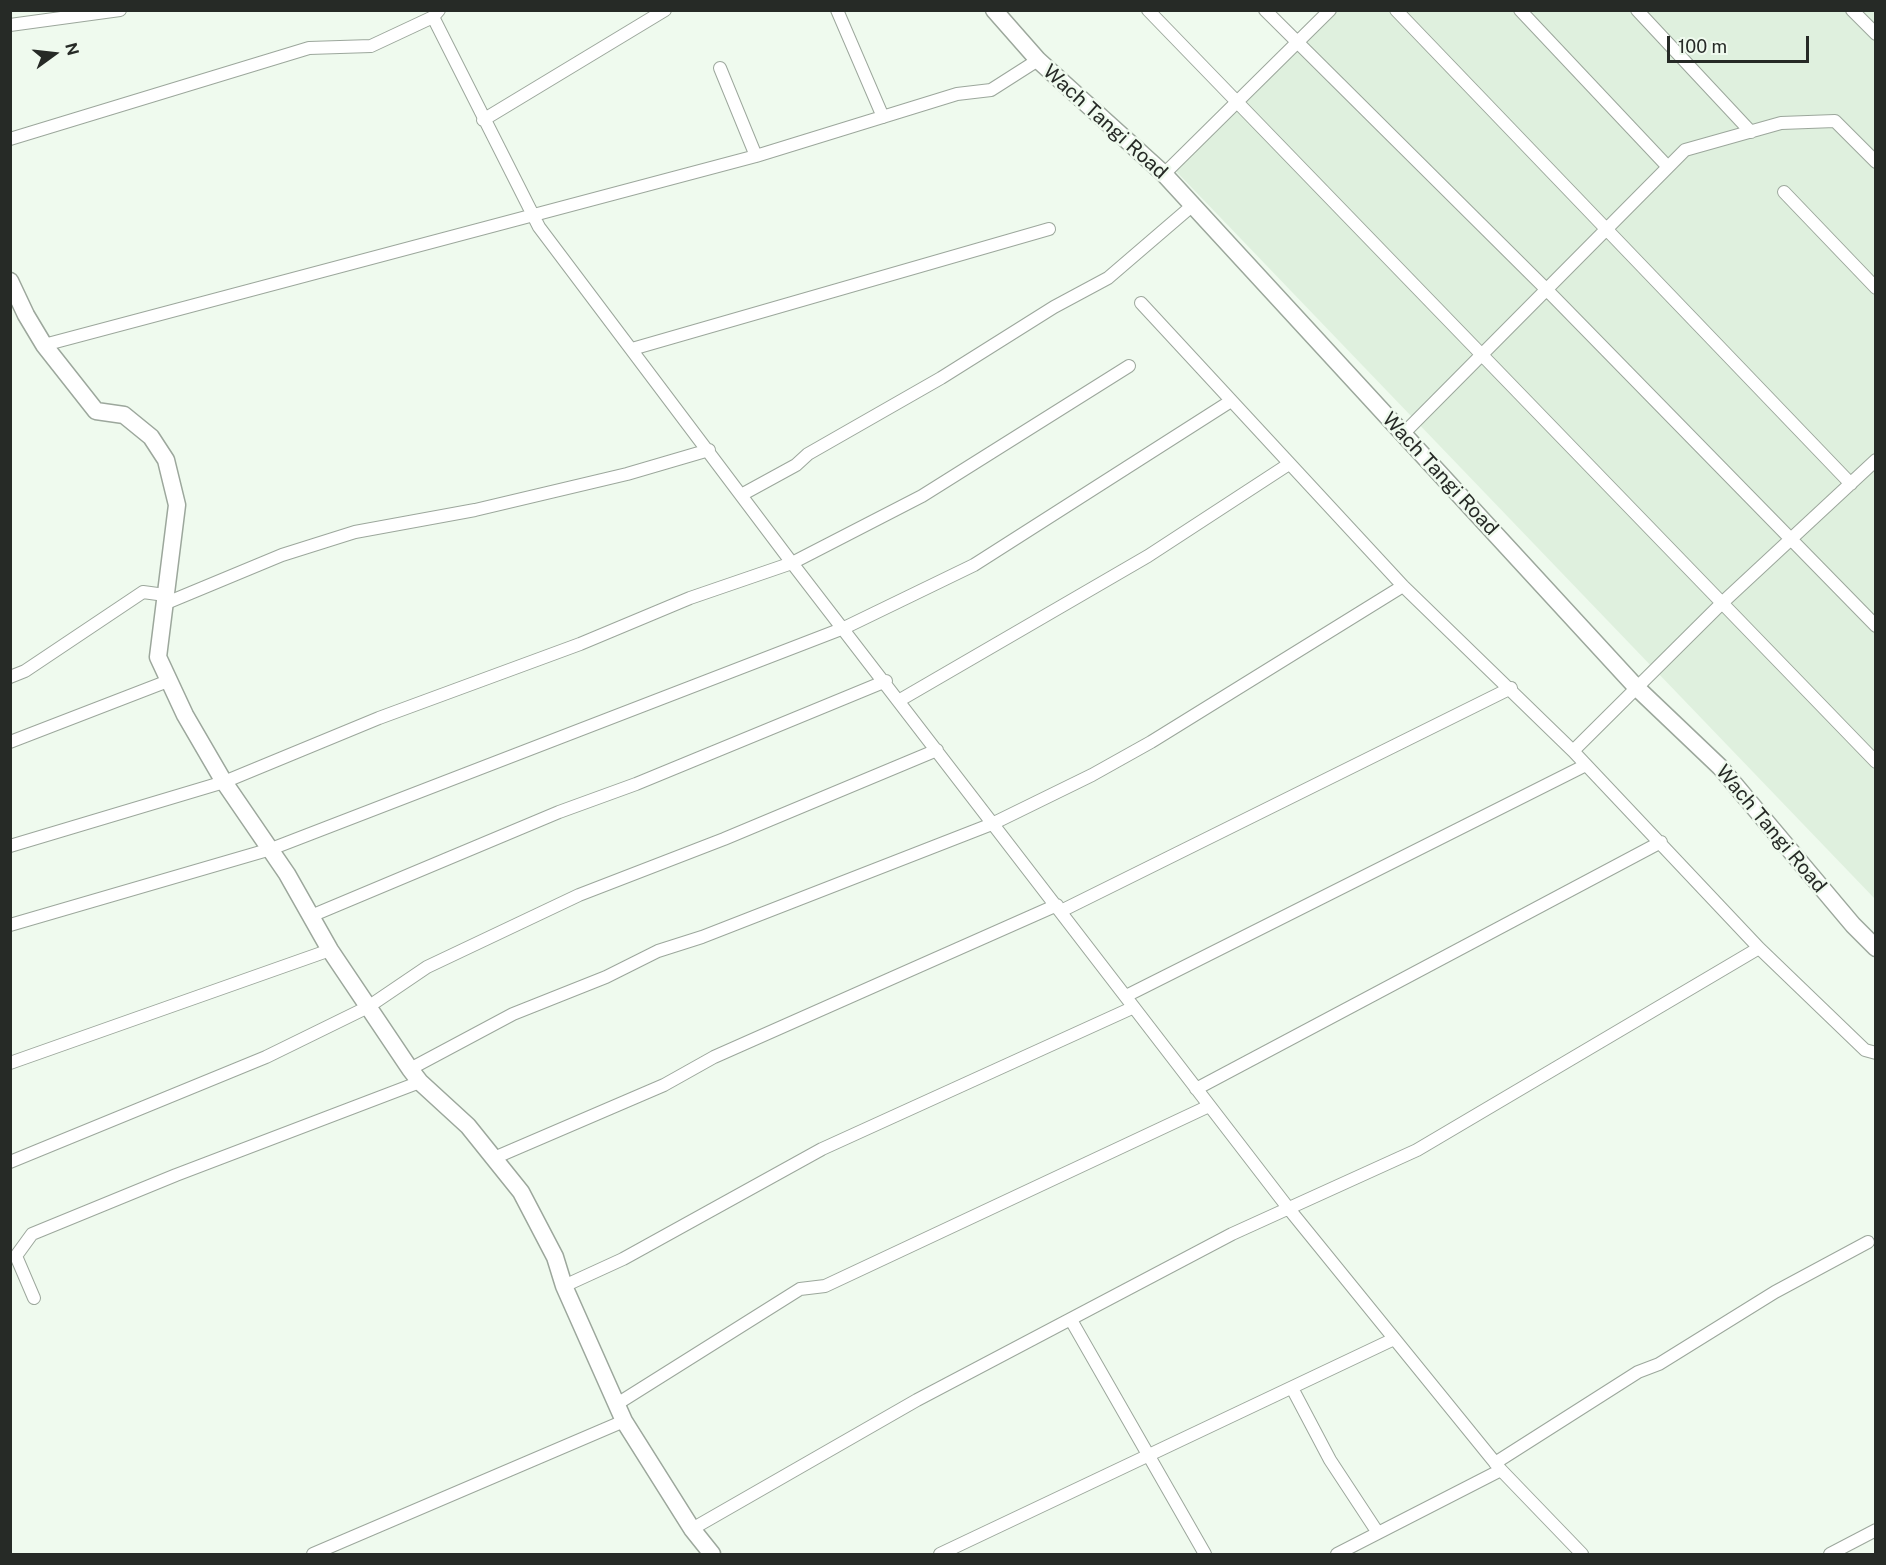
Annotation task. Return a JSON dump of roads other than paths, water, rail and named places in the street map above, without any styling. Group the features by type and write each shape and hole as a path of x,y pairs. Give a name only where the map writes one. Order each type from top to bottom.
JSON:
{"street":[{"path":"10,25 120,10"},
{"path":"483,120 665,10"},
{"path":"837,10 883,117"},
{"name":"Wach Tangi Road","path":"994,10 1038,60 1164,174 1637,688 1720,767 1852,925 1875,948"},
{"path":"1148,10 1875,762"},
{"path":"1265,10 1547,290 1875,626"},
{"path":"1164,174 1330,10"},
{"path":"1396,10 1851,483"},
{"path":"1520,10 1668,167"},
{"path":"1637,10 1751,132"},
{"path":"1852,10 1875,34"},
{"path":"10,139 309,48 371,46 436,14 483,120 538,227 709,450 792,563 886,681 992,824 1126,996 1132,1008 1289,1209 1498,1466 1582,1554"},
{"path":"44,345 756,156 957,94 991,90 1038,60"},
{"path":"720,68 756,156"},
{"path":"1404,434 1685,150 1781,123 1835,121 1875,162"},
{"path":"1784,192 1875,288"},
{"path":"742,494 796,465 808,453 941,378 1054,306 1108,278 1193,205"},
{"path":"632,349 1049,229"},
{"path":"10,281 26,315 44,345 96,411 124,415 151,437 166,460 177,505 158,657 168,681 224,782 271,849 330,950 368,1007 415,1075 468,1126 520,1192 555,1257 564,1286 624,1421 692,1529 712,1554"},
{"path":"1141,303 1403,585 1574,751 1759,948 1865,1050 1875,1053"},
{"path":"10,846 224,782 379,718 580,644 690,598 792,563 922,496 1129,366"},
{"path":"10,925 271,849 844,628 974,565 1231,401"},
{"path":"10,677 25,671 143,592 165,599 282,555 355,532 475,510 627,474 709,450"},
{"path":"1574,751 1722,603 1875,460"},
{"path":"900,700 1148,556 1289,464"},
{"path":"34,1298 16,1256 32,1234 415,1075 513,1014 606,977 658,951 702,937 992,824 1092,776 1152,742 1403,585"},
{"path":"10,742 168,681"},
{"path":"311,916 528,825 636,784 886,681"},
{"path":"494,1158 663,1085 714,1057 1059,908 1511,688"},
{"path":"10,1162 266,1057 368,1007 427,967 579,895 724,839 937,750"},
{"path":"1126,996 1586,765"},
{"path":"1196,1089 1661,842"},
{"path":"692,1529 917,1400 1232,1234 1417,1150 1759,948"},
{"path":"10,1063 330,950"},
{"path":"564,1286 623,1259 822,1149 1132,1008"},
{"path":"617,1404 800,1289 823,1287 1209,1106"},
{"path":"1337,1554 1498,1466 1638,1372 1659,1365 1775,1292 1868,1242"},
{"path":"1071,1320 1205,1554"},
{"path":"940,1554 1394,1339"},
{"path":"1292,1388 1330,1460 1378,1533"},
{"path":"313,1554 624,1421"},
{"path":"1830,1554 1875,1530"}]}
